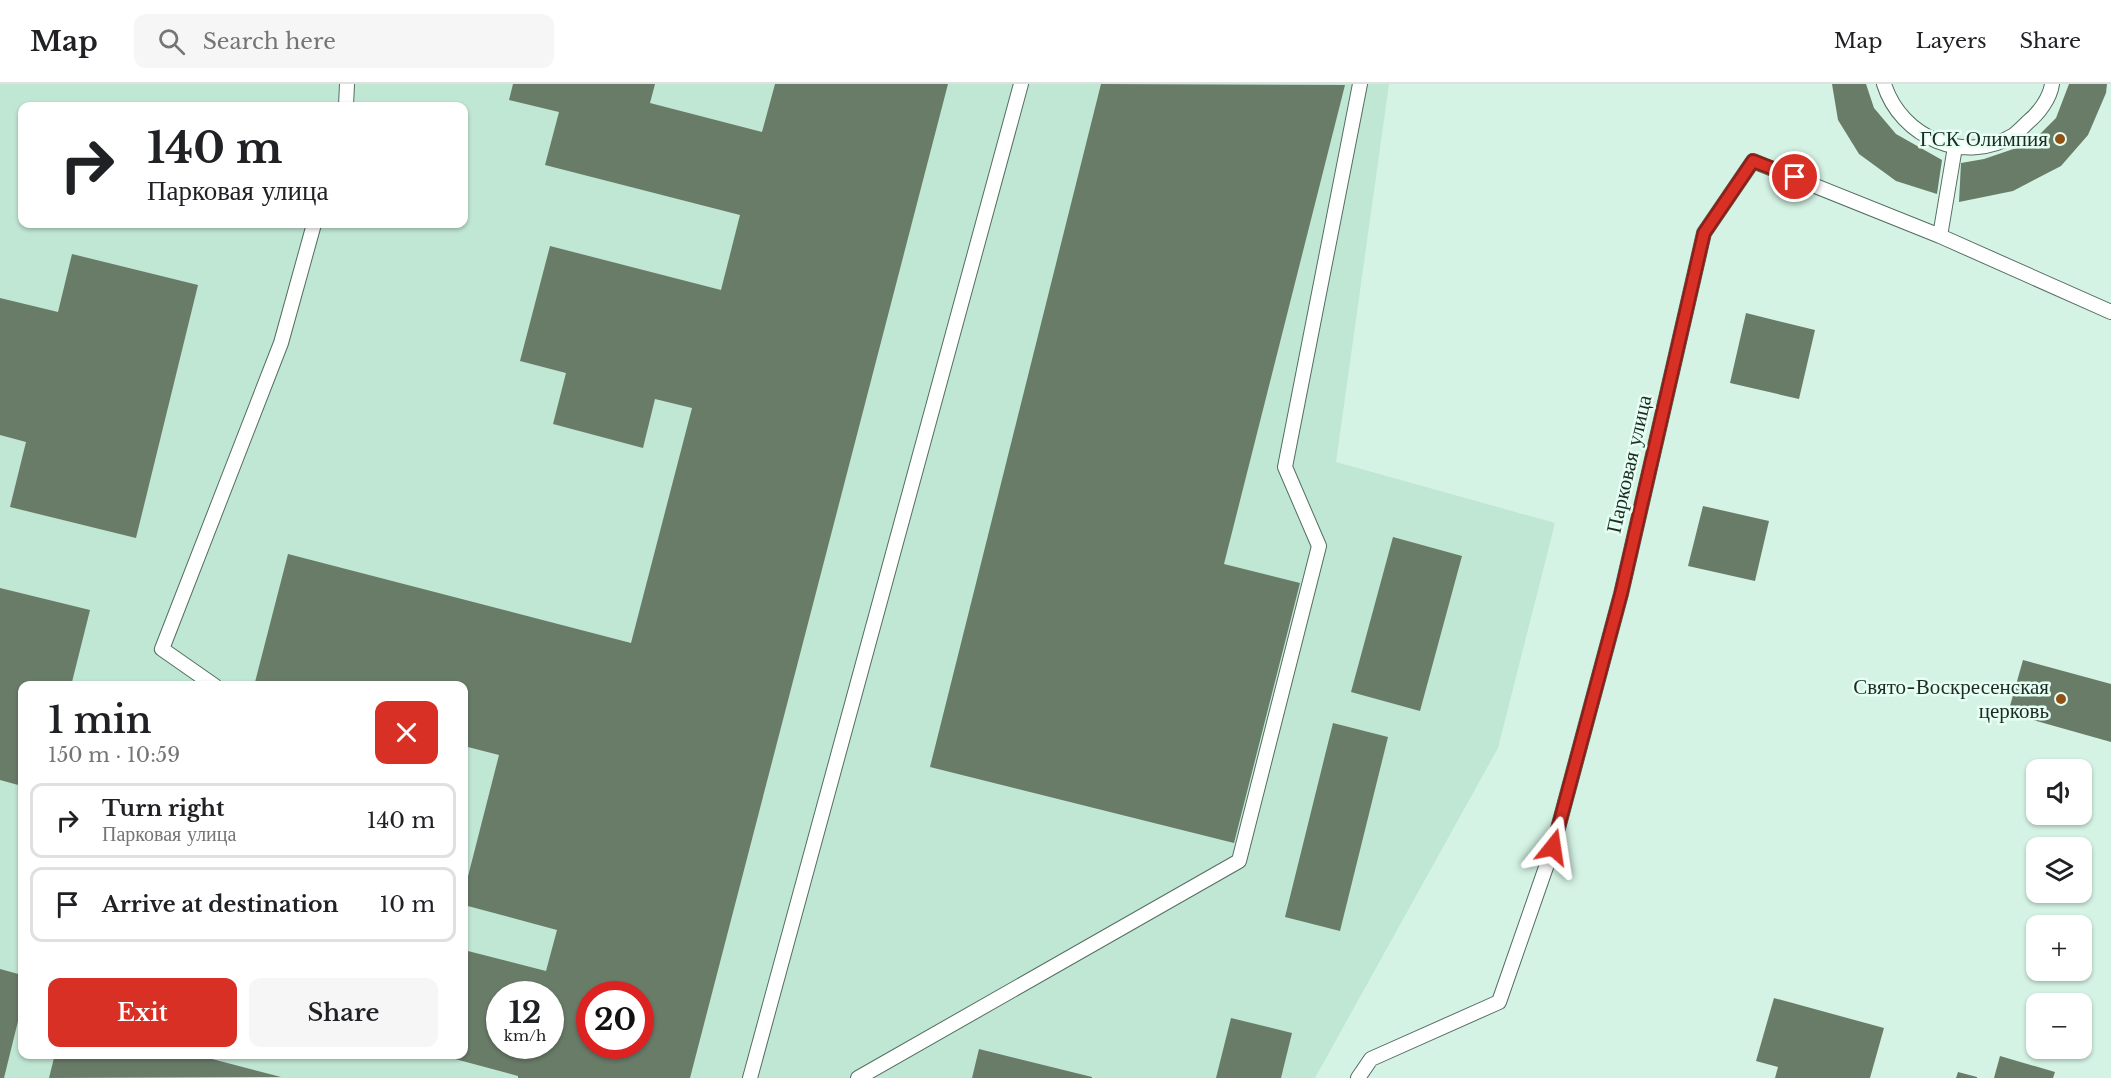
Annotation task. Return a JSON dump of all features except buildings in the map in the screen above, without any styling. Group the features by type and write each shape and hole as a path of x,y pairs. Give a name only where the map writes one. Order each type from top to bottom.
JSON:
{"lane":[{"path":"346,102 347,84"},
{"path":"750,1078 1021,84"},
{"path":"858,1078 1239,861 1319,546 1285,467 1360,84"},
{"path":"1884,84 1888,98 1905,122 1928,138 1955,147 1986,146 2014,135 2037,115 2052,84"},
{"path":"1940,236 1955,147"},
{"name":"Парковая улица","path":"1358,1078 1371,1059 1499,1002 1553,847 1618,606 1704,233 1753,161 1940,236 2111,312"},
{"path":"209,681 162,649 281,342 313,228"}],"shaded area":[{"path":"0,84 1389,84 1336,462 1555,523 1498,748 1315,1078 0,1078"}],"place":[{"name":"ГСК Олимпия","path":"2060,139"},
{"name":"Свято-Воскресенская церковь","path":"2061,699"}],"route":[{"path":"1553,847 1621,594 1704,233 1753,161 1795,177"}]}
